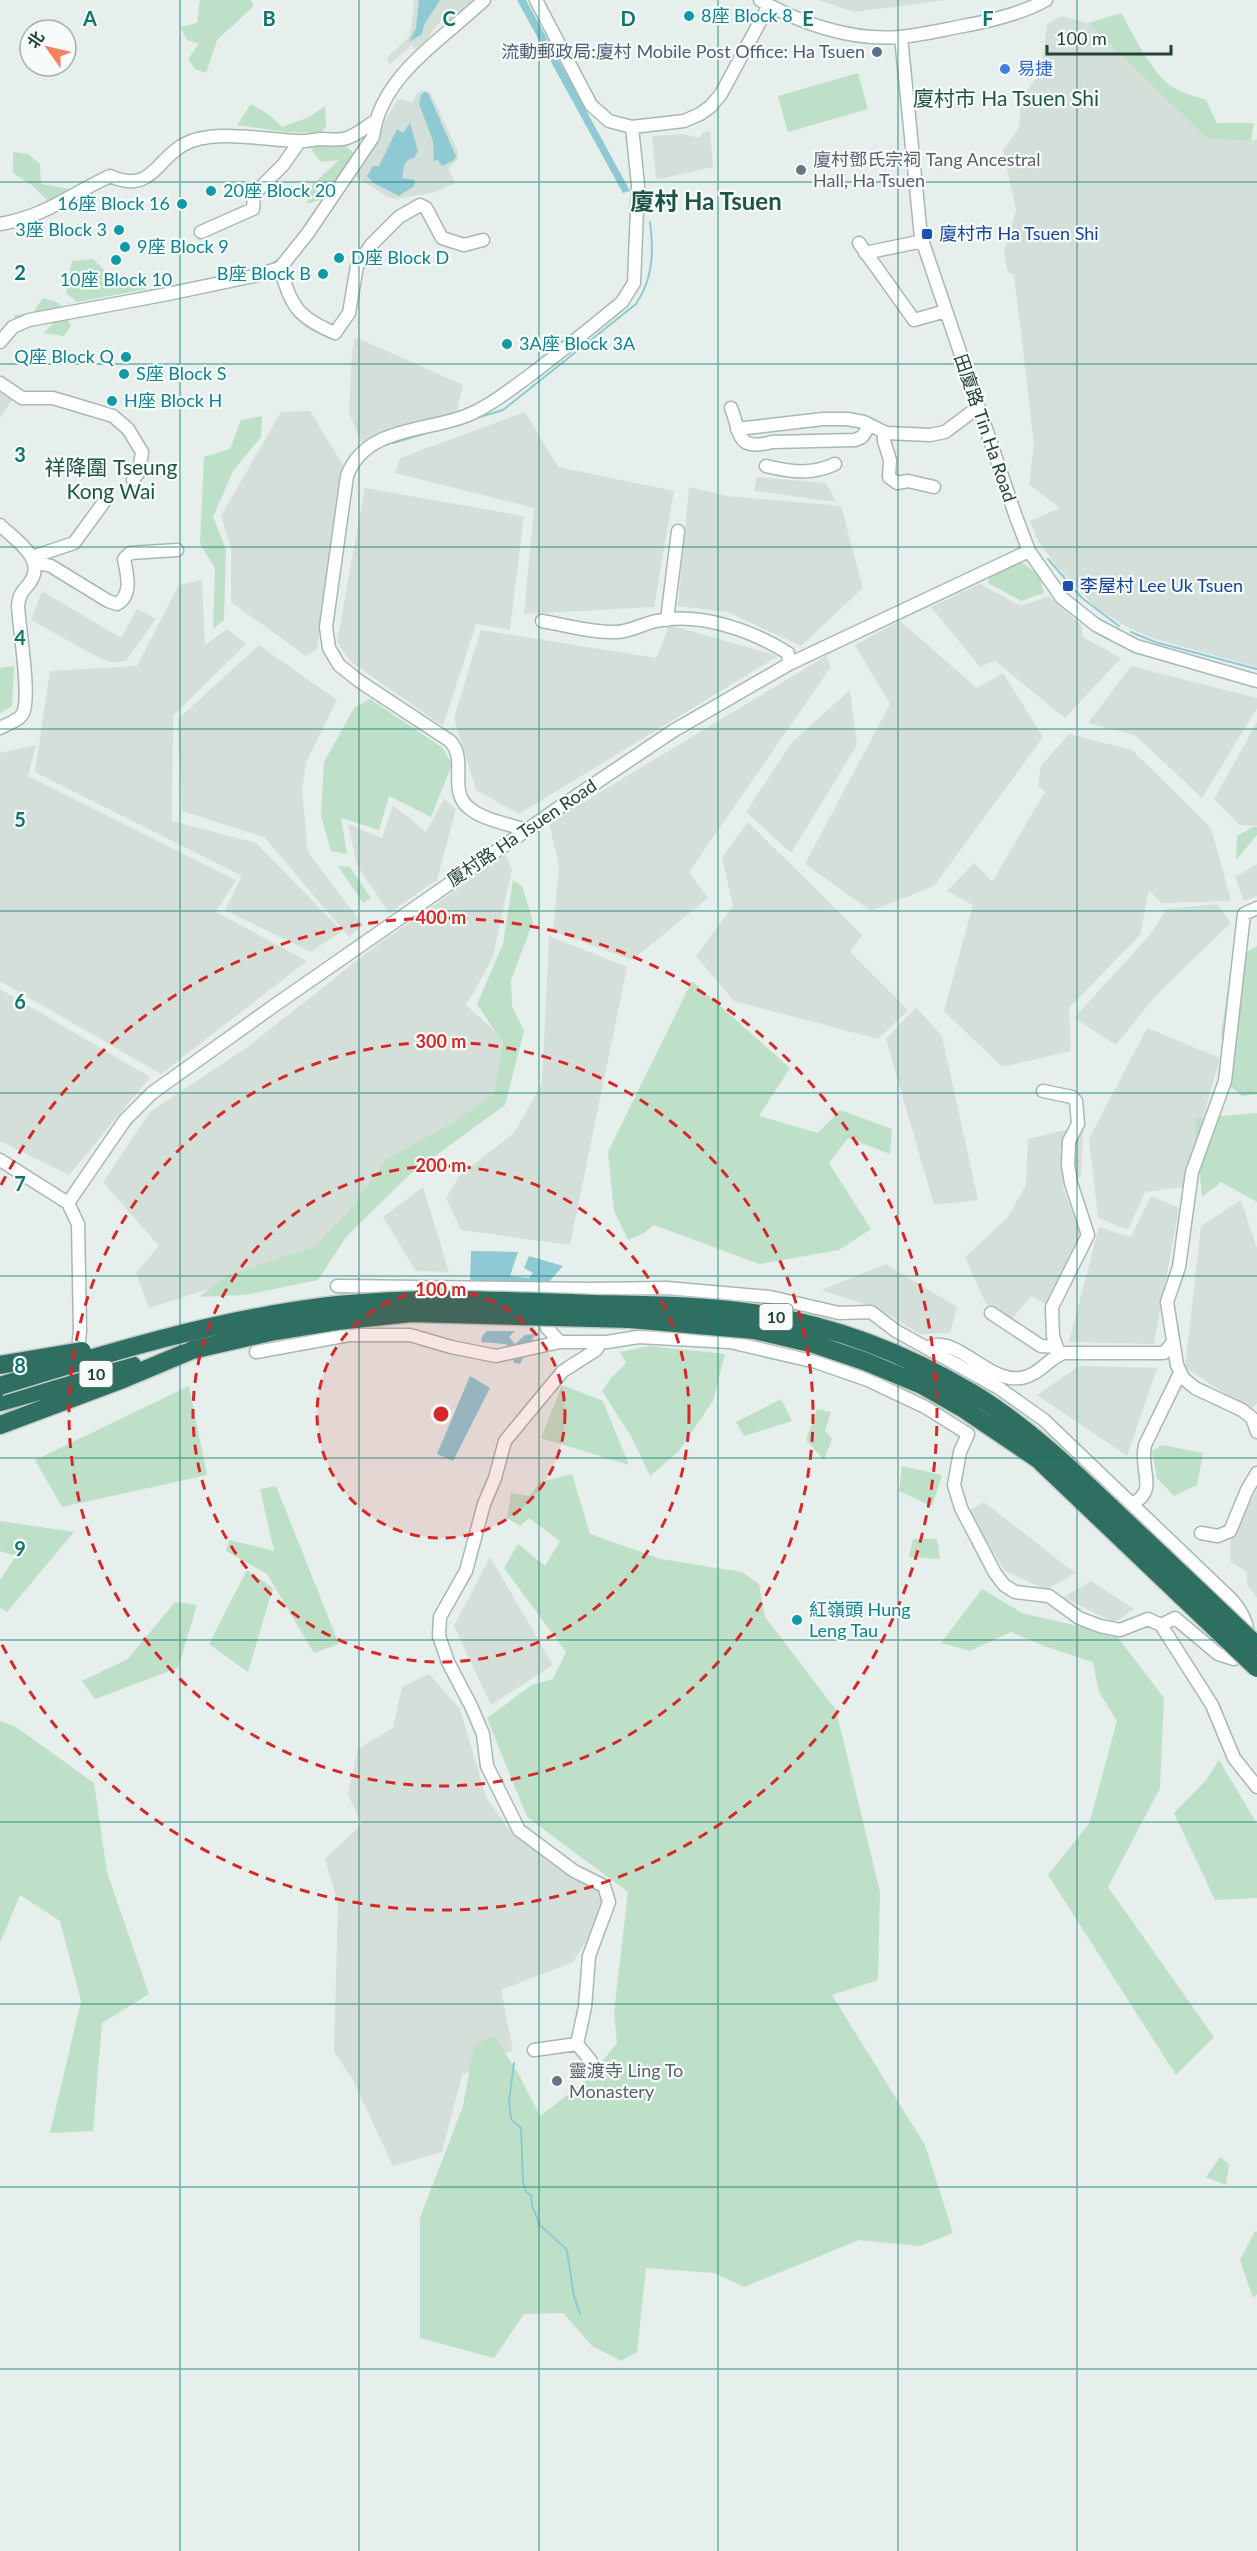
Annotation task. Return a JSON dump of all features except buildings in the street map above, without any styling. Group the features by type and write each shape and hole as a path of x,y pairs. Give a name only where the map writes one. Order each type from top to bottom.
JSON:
{"highway":[{"name":"10","path":"0,1386 190,1341 307,1309 372,1302 442,1300 707,1308 754,1313 816,1326 871,1344 932,1371 972,1393 1008,1418 1077,1475 1257,1646"},
{"name":"10","path":"0,1401 190,1341 411,1313 630,1318 754,1330 814,1344 864,1361 922,1385 964,1409 1038,1459 1257,1668"},
{"path":"0,1365 190,1341"},
{"path":"0,1425 123,1379 190,1341"}],"street":[{"path":"0,224 26,219 51,209 86,187 110,176 119,180 139,181 150,176 183,145 202,139 230,136 300,141 344,139 359,133 375,121 408,68 484,0"},
{"path":"536,0 591,105 609,120 632,127 684,121 710,107 721,93 765,3 831,29 863,36 901,37 986,21 1018,12 1046,0"},
{"name":"田廈路 Tin Ha Road","path":"901,37 916,203 923,241 977,408 1029,551 1062,598 1096,625 1117,638 1136,646 1257,681"},
{"path":"0,342 13,327 29,320 254,276 280,268 308,233 373,137 375,121"},
{"path":"526,830 469,809 459,794 459,754 456,747 359,681 339,665 329,648 326,627 347,476 356,460 376,443 404,430 470,414 506,394 622,302 634,283 638,185 632,127"},
{"path":"201,232 253,209 254,194 284,165 300,141"},
{"path":"280,268 289,298 296,310 307,320 335,333 349,313 357,266 370,245 399,216 420,205 426,208 442,238 464,245 483,240"},
{"path":"923,241 862,248 914,320 946,312"},
{"path":"0,383 22,398 53,398 114,416 128,429 142,452 139,472 133,480"},
{"path":"731,408 740,437 744,441 762,445 772,442 855,440 862,437 870,425"},
{"path":"737,429 823,419 847,419 870,425 884,432 930,435 945,432 977,408"},
{"path":"884,432 884,441 890,460 889,477 897,483 908,481 934,487"},
{"path":"762,445 766,453 766,467 802,472 822,470 835,464"},
{"path":"33,559 74,543 104,502"},
{"path":"0,525 33,559 51,566 108,601 117,604 125,596 128,586 124,559 126,556 130,553 177,550"},
{"path":"667,620 678,531"},
{"name":"廈村路 Ha Tsuen Road","path":"68,1203 125,1120 152,1093 526,830 673,731 789,664 1029,551"},
{"path":"0,728 18,719 25,711 26,688 18,606 20,592 32,579 33,559"},
{"path":"542,621 615,633 655,621 684,619 708,622 746,632 788,653 789,664"},
{"path":"1257,908 1244,914 1226,1081 1192,1172 1179,1267 1167,1302 1173,1342 1183,1378 1194,1388 1254,1415 1257,1432"},
{"path":"1042,1090 1072,1097 1076,1101 1078,1124 1069,1141 1068,1165 1071,1184 1088,1235 1052,1307 1053,1336 1058,1351"},
{"path":"0,1160 68,1203 78,1224 80,1331 76,1371 0,1393"},
{"path":"337,1286 666,1288 770,1296 839,1313 871,1312 896,1330 999,1388 1044,1420 1233,1601 1247,1618 1252,1640 1244,1655 1234,1659 1218,1654 1175,1618 1161,1625"},
{"path":"551,1289 546,1306 547,1328 560,1342"},
{"path":"992,1313 1041,1346 1058,1351 1164,1353 1173,1342"},
{"path":"256,1352 349,1335 410,1335 451,1347 496,1356 560,1342 601,1342 638,1337 730,1342 816,1362 868,1380 925,1407 968,1434 960,1452 954,1485 961,1508 995,1573 1004,1585 1015,1592 1049,1596 1079,1618 1100,1626 1120,1630 1148,1620 1161,1625 1212,1705 1234,1758 1257,1787"},
{"path":"577,2044 585,2007 590,1956 609,1902 604,1886 574,1871 519,1830 487,1766 483,1734 448,1662 439,1636 440,1617 466,1571 484,1504 495,1478 505,1441 563,1371 596,1350 601,1342"},
{"path":"928,1347 935,1345 953,1350 1005,1377 1021,1378 1040,1371 1058,1351"},
{"path":"1131,1504 1145,1494 1147,1488 1142,1456 1145,1445 1180,1373"},
{"path":"1201,1533 1218,1536 1230,1531 1247,1490 1257,1473"},
{"path":"534,2050 577,2044"},
{"path":"577,2044 591,2061"}],"shaded area":[{"path":"414,0 472,0 449,24 443,19 433,29 426,44 417,52 412,45 390,64 387,58 408,38"},
{"path":"818,0 946,0 855,12"},
{"path":"1062,16 1088,23 1207,137 1251,141 1257,139 1257,667 1155,639 1125,626 1095,607 1056,565 1038,541 1030,521 1060,508 1029,484 1034,445 1014,275 1008,272 1004,253 1016,210 1003,150 1019,128 1021,98 1041,72 1047,24"},
{"path":"426,90 431,94 458,151 458,159 448,168 455,183 436,192 396,199 388,197 353,175 398,99 412,102 418,92"},
{"path":"710,131 713,167 656,180 652,136 683,134 699,138 702,133"},
{"path":"355,337 463,385 456,414 361,442 349,413 352,352"},
{"path":"0,392 12,400 0,418"},
{"path":"310,411 343,465 317,649 306,656 231,602 231,548 221,516 281,412"},
{"path":"525,412 558,467 674,491 654,607 524,614 534,508 395,473 400,458"},
{"path":"757,477 826,483 836,502 754,491"},
{"path":"689,487 727,496 841,506 863,588 801,646 727,612 678,606"},
{"path":"365,488 524,516 510,630 476,624 443,726 351,662 337,642"},
{"path":"202,580 205,645 227,629 246,644 173,716 172,821 256,843 342,931 311,952 225,910 242,876 35,772 50,671 137,666 179,585"},
{"path":"980,584 1021,606 1049,596 1081,625 1083,637 1121,658 1065,718 995,661 980,667 931,607"},
{"path":"42,591 121,638 137,609 156,619 126,661 112,662 101,659 31,620"},
{"path":"900,621 977,688 1003,673 1043,737 934,886 871,911 805,864 890,704 855,645"},
{"path":"670,625 778,656 519,814 476,790 454,718 481,630 656,658"},
{"path":"259,645 337,700 306,763 302,791 308,852 363,925 349,937 264,837 182,811 178,719"},
{"path":"826,656 831,667 689,872 708,898 632,960 553,931 559,866 549,823"},
{"path":"1131,666 1257,698 1257,708 1202,798 1135,735 1088,723"},
{"path":"850,690 857,745 791,853 746,812 792,742"},
{"path":"1257,722 1257,826 1239,825 1214,799"},
{"path":"1069,734 1132,750 1211,828 1231,901 1161,903 1149,890 1140,935 1069,1008 1071,1051 1002,1067 944,1011 973,905 947,891 974,863 992,882 1045,792 1038,785 1041,766"},
{"path":"36,745 28,776 236,880 216,912 307,961 161,1074 0,981 0,753"},
{"path":"444,799 456,809 437,880 389,913 357,865 348,824 382,838 393,805 426,832"},
{"path":"748,822 862,935 850,952 908,1010 878,1039 734,1001 696,956 733,906 722,857"},
{"path":"505,855 512,869 493,956 473,994 465,1004 510,1045 495,1104 414,1165 313,1256 149,1308 136,1273 159,1246 103,1182 150,1112 246,1048 373,948"},
{"path":"1257,864 1257,896 1244,901 1235,877"},
{"path":"1217,904 1231,923 1156,995 1116,1045 1074,1018 1149,936 1167,909"},
{"path":"549,936 627,967 570,1245 461,1230 446,1198 460,1175 514,1133 542,1084"},
{"path":"0,989 150,1077 69,1175 0,1141"},
{"path":"916,1007 942,1036 978,1200 934,1205 886,1039"},
{"path":"1147,1028 1220,1058 1183,1187 1145,1192 1128,1230 1098,1218 1089,1139"},
{"path":"1083,1126 1081,1176 1062,1184 1081,1237 1045,1304 1031,1296 1012,1319 986,1304 965,1257 1007,1218 1026,1185 1028,1139"},
{"path":"423,1187 449,1272 416,1271 383,1217"},
{"path":"1151,1196 1179,1208 1154,1344 1069,1342 1099,1227 1131,1237"},
{"path":"1241,1200 1257,1248 1257,1403 1250,1409 1185,1368 1201,1226"},
{"path":"886,1264 957,1307 950,1333 920,1334 879,1309 821,1290"},
{"path":"1079,1366 1157,1368 1127,1456 1037,1395"},
{"path":"1257,1490 1257,1598 1247,1585 1247,1572 1230,1561 1231,1538"},
{"path":"984,1502 1075,1573 1046,1590 1005,1571 969,1511"},
{"path":"490,1557 553,1665 491,1705 454,1626"},
{"path":"1091,1581 1134,1609 1114,1623 1064,1597"},
{"path":"429,1674 460,1709 486,1797 507,1827 575,1878 597,1887 604,1901 602,1917 573,1962 501,1990 513,2050 462,2075 442,2152 393,2166 352,2078 334,2052 338,1903 325,1859 362,1824 348,1795 358,1749 393,1728 402,1687"}],"green space":[{"path":"200,0 251,0 254,6 217,40 206,73 195,69 188,59 199,44 187,40 180,27 197,23"},
{"path":"1121,13 1143,52 1163,79 1179,91 1206,100 1217,123 1254,123 1251,141 1207,138 1088,23"},
{"path":"858,73 868,109 788,132 778,96"},
{"path":"251,104 268,114 282,127 309,117 325,106 326,127 320,133 286,132 237,125"},
{"path":"318,145 346,146 365,163 341,194 307,204 312,185 339,160 321,162 311,149"},
{"path":"13,152 28,154 40,164 41,184 70,189 50,203 33,186 13,173"},
{"path":"93,259 111,277 137,276 147,289 77,302 66,293 72,261"},
{"path":"43,298 59,303 71,326 64,336 43,333 53,324 45,314 15,320 14,315 33,313"},
{"path":"262,416 261,437 233,471 213,517 226,549 224,620 213,629 215,568 200,544 204,457 230,449 241,420"},
{"path":"1020,561 1039,575 1044,593 1021,601 988,583 990,575"},
{"path":"14,666 12,706 0,713 0,668"},
{"path":"370,699 443,748 452,765 431,817 389,796 379,830 341,818 347,854 331,851 321,816 324,762 354,708"},
{"path":"1257,827 1257,835 1236,860 1237,836"},
{"path":"338,866 350,867 371,898 363,903"},
{"path":"513,880 522,886 533,922 511,980 512,1006 524,1031 505,1105 409,1175 346,1237 318,1280 245,1295 199,1297 228,1275 314,1247 355,1204 385,1160 454,1122 494,1094 503,1043 477,1004 503,944"},
{"path":"1257,946 1257,1094 1242,1096 1229,1085 1234,1059 1221,1035 1232,961"},
{"path":"692,981 790,1068 759,1116 818,1133 840,1110 892,1129 890,1154 848,1138 829,1163 871,1229 839,1250 759,1264 654,1225 644,1233 628,1240 614,1211 608,1152"},
{"path":"1257,1113 1257,1202 1221,1182 1202,1197 1195,1118"},
{"path":"649,1346 725,1354 713,1401 678,1452 650,1476 632,1438 602,1391 626,1363 620,1352"},
{"path":"562,1385 603,1401 629,1465 541,1438"},
{"path":"189,1386 207,1475 62,1507 35,1460"},
{"path":"781,1399 792,1421 744,1436 736,1422"},
{"path":"817,1409 831,1412 825,1431 832,1439 824,1460 806,1440"},
{"path":"1162,1445 1203,1453 1197,1485 1174,1496 1157,1478 1152,1451"},
{"path":"902,1466 942,1475 932,1506 899,1491"},
{"path":"572,1474 590,1534 661,1559 742,1572 759,1584 765,1617 836,1710 880,1892 878,1980 832,1995 925,2145 953,2233 920,2246 859,2240 744,2287 714,2273 646,2268 637,2352 621,2361 592,2346 563,2313 524,2314 494,2358 420,2338 420,2218 463,2106 474,2045 494,2036 518,2073 540,2116 588,2079 617,2043 614,2012 628,1892 527,1817 487,1718 532,1685 553,1679 566,1652 504,1568 518,1544 545,1566 560,1541 529,1518 520,1526 507,1518 511,1493 530,1496 540,1482"},
{"path":"276,1486 339,1644 314,1653 267,1574 226,1551 229,1540 274,1551 260,1489"},
{"path":"0,1521 74,1532 7,1612 0,1607 0,1580 16,1556 0,1551"},
{"path":"913,1539 937,1539 940,1559 909,1557"},
{"path":"247,1570 273,1588 248,1672 209,1644"},
{"path":"982,1589 1022,1613 1116,1635 1164,1698 1160,1788 1108,1887 1214,2037 1176,2075 1048,1875 1089,1824 1117,1721 1099,1692 1093,1662 1044,1646 1011,1632 970,1651 941,1643"},
{"path":"175,1602 197,1605 178,1668 95,1699 82,1681 128,1659"},
{"path":"0,1721 16,1727 94,1783 107,1872 149,1994 102,2023 93,2131 50,2133 81,2001 60,1921 20,1895 0,1943"},
{"path":"1219,1760 1257,1824 1257,1898 1215,1900 1174,1813 1207,1779"},
{"path":"1220,2157 1229,2164 1226,2185 1206,2177"},
{"path":"1255,2231 1257,2232 1257,2294 1253,2298 1240,2260"}],"water":[{"path":"419,0 440,0 424,25 422,34 409,42 416,28"},
{"path":"517,0 526,0 630,191 623,193"},
{"path":"424,92 428,93 456,156 454,160 442,166 437,159 434,162 433,141 419,104"},
{"path":"410,123 418,151 414,158 409,159 404,165 402,178 415,180 414,186 399,196 374,183 367,176 373,166 379,166 397,129 403,133"},
{"path":"471,1251 518,1252 510,1276 529,1278 533,1273 524,1268 529,1256 563,1266 548,1283 470,1285"},
{"path":"487,1331 515,1331 509,1337 515,1344 525,1335 535,1334 520,1364 514,1363 510,1347 505,1344 481,1342 482,1336"},
{"path":"470,1376 490,1388 453,1461 437,1454"}],"waterway":[{"path":"299,235 358,148"},
{"path":"476,418 503,410 636,304 646,285 651,265 650,222"},
{"path":"272,264 282,257"},
{"path":"134,294 235,274"},
{"path":"393,443 433,431"},
{"path":"1048,559 1082,598 1119,626"},
{"path":"1131,632 1155,642 1257,669"},
{"path":"514,2063 509,2101 511,2119 521,2128 523,2182 526,2192 531,2195 532,2206 540,2225 567,2250 574,2296 580,2314"}],"place":[{"name":"8座 Block 8","path":"689,16"},
{"name":"流動郵政局:廈村 Mobile Post Office: Ha Tsuen","path":"877,52"},
{"name":"易捷","path":"1005,69"},
{"name":"廈村鄧氏宗祠 Tang Ancestral Hall, Ha Tsuen","path":"801,170"},
{"name":"20座 Block 20","path":"211,191"},
{"name":"16座 Block 16","path":"182,204"},
{"name":"3座 Block 3","path":"119,230"},
{"name":"廈村市 Ha Tsuen Shi","path":"927,234"},
{"name":"9座 Block 9","path":"125,247"},
{"name":"D座 Block D","path":"339,258"},
{"name":"10座 Block 10","path":"116,260"},
{"name":"B座 Block B","path":"323,274"},
{"name":"3A座 Block 3A","path":"507,344"},
{"name":"Q座 Block Q","path":"126,357"},
{"name":"S座 Block S","path":"124,374"},
{"name":"H座 Block H","path":"112,401"},
{"name":"李屋村 Lee Uk Tsuen","path":"1068,586"},
{"name":"紅嶺頭 Hung Leng Tau","path":"797,1620"},
{"name":"靈渡寺 Ling To Monastery","path":"557,2081"}],"district":[{"name":"廈村市 Ha Tsuen Shi","path":"1006,99"},
{"name":"廈村 Ha Tsuen","path":"706,202"},
{"name":"祥降圍 Tseung Kong Wai","path":"111,480"}]}
